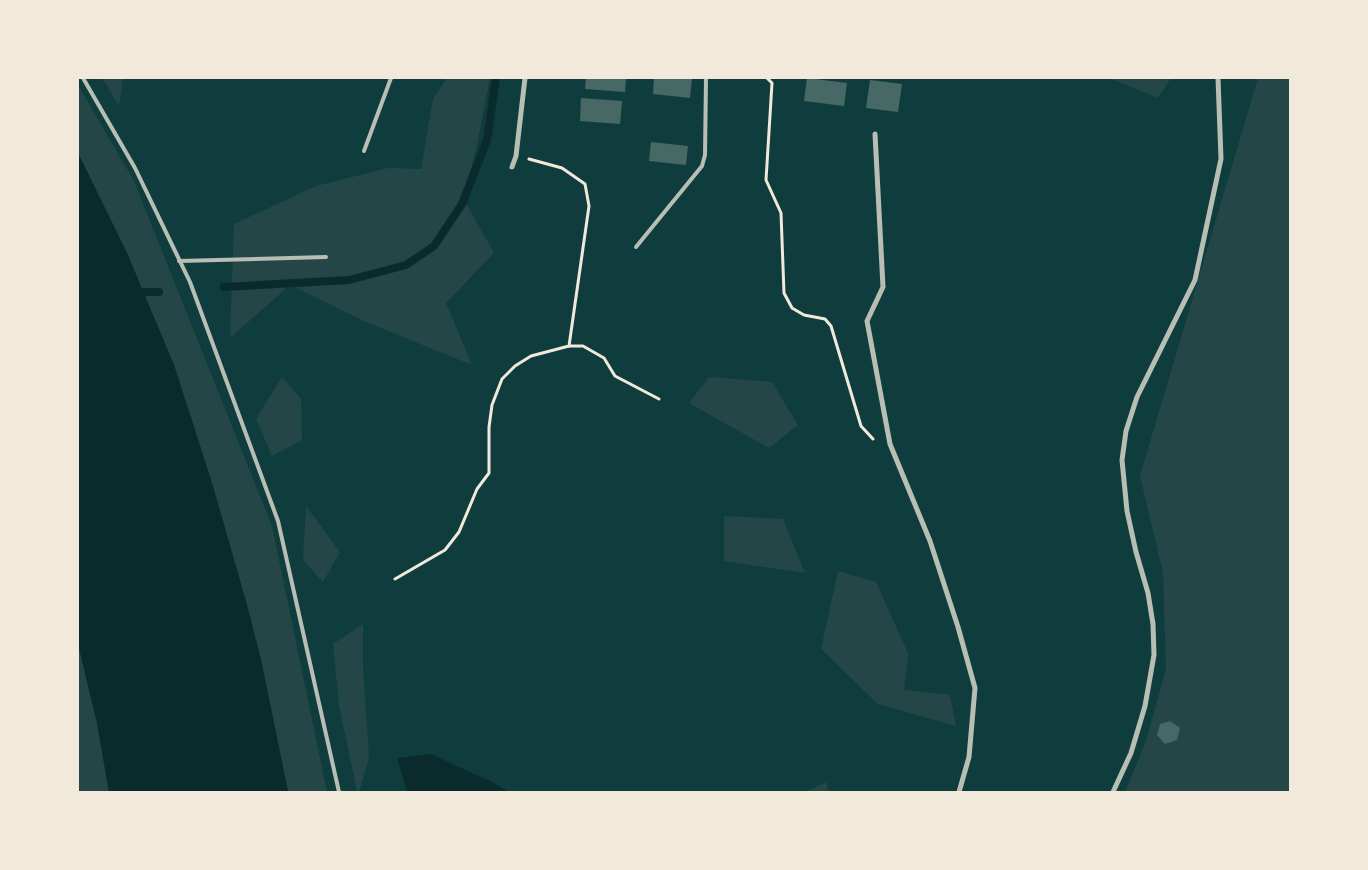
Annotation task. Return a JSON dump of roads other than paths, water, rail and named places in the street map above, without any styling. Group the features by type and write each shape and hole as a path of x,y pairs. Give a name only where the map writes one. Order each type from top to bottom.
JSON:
{"street":[{"path":"512,167 516,156 525,78"},
{"path":"1113,792 1131,753 1145,706 1154,655 1153,624 1148,593 1136,552 1128,511 1122,460 1126,431 1137,397 1195,280 1221,158 1218,78"},
{"path":"875,134 883,287 867,321 890,444 930,541 958,627 975,688 970,757 959,792"}],"lane":[{"path":"83,78 135,168 190,282 278,521 338,792"},
{"path":"364,151 391,78"},
{"path":"636,247 702,166 705,155 706,78"},
{"path":"179,261 326,257"}],"waterway":[{"path":"224,287 349,280 406,265 434,246 462,204 487,140 496,78"},
{"path":"133,292 159,292"}]}
